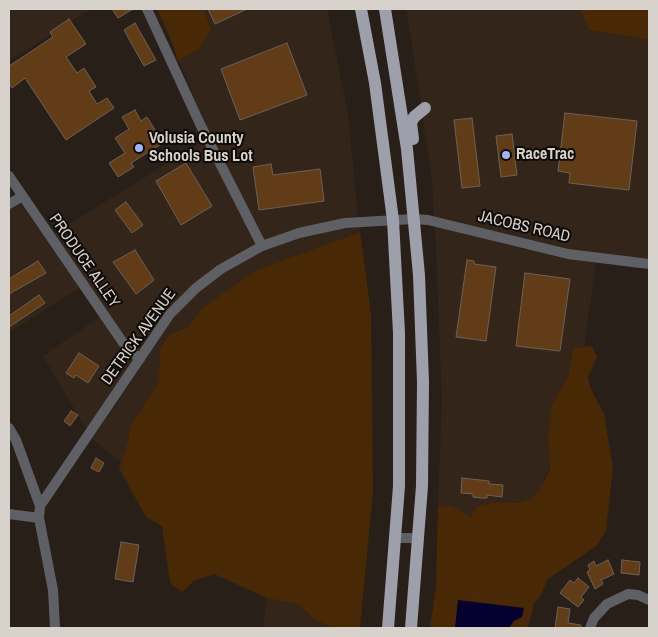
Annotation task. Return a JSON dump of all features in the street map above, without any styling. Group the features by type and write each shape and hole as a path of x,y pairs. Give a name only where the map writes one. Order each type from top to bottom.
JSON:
{"main road":[{"path":"361,9 374,83 393,220 400,382 397,538 388,628"},
{"path":"385,9 399,91 412,193 423,382 419,538 411,628"},
{"path":"399,91 414,106 425,108 414,117 411,123 417,170 412,193"}],"street":[{"path":"147,9 200,124 262,246"},
{"name":"PRODUCE ALLEY","path":"9,176 21,197 126,347 140,359"},
{"path":"9,204 21,197"},
{"name":"DETRICK AVENUE","path":"40,506 170,314 186,296 221,269 262,246 299,233 345,224 393,220"},
{"name":"JACOBS ROAD","path":"393,220 428,220 568,254 649,264"},
{"path":"9,428 16,440 40,506 39,518 52,582 55,628"},
{"path":"9,514 39,518"},
{"path":"397,538 419,538"},
{"path":"590,628 594,618 607,604 628,594 647,599"}],"shaded area":[{"path":"9,9 91,9 9,61"},
{"path":"157,9 204,9 211,29 199,49 178,61 172,42"},
{"path":"204,9 327,9 348,113 358,218 264,241 206,127 179,60 199,49 211,29"},
{"path":"406,9 580,9 589,30 649,40 649,260 569,250 434,217 432,178 422,115 423,103 421,103"},
{"path":"580,9 649,9 649,40 589,30"},
{"path":"204,141 256,245 183,293 166,312 139,352 130,345 53,234"},
{"path":"20,202 80,288 9,332 9,209"},
{"path":"359,226 360,232 257,270 203,307 187,327 170,334 160,348 159,373 156,387 130,427 128,441 121,462 92,439 174,317 189,299 224,272 264,250 300,237"},
{"path":"435,226 528,250 596,262 584,347 573,349 568,376 561,387 548,435 551,460 543,485 531,499 517,503 496,502 470,517 453,506 438,506 442,399"},
{"path":"360,232 371,313 373,491 360,628 334,628 315,620 298,604 267,598 214,574 194,581 182,592 170,583 162,526 146,517 119,468 128,441 130,427 156,387 159,373 160,348 170,334 188,327 203,307 257,270"},
{"path":"100,317 134,359 87,430 43,356"},
{"path":"592,346 597,357 588,377 590,387 604,414 613,468 606,531 596,546 548,579 539,598 534,603 528,628 430,628 436,587 438,506 453,506 470,517 478,506 496,502 517,503 531,499 543,485 550,468 548,435 552,405 568,376 573,348"},
{"path":"267,598 298,604 315,620 334,628 263,628"},
{"path":"458,600 524,608 522,617 514,621 509,628 455,628"}],"building":[{"path":"112,9 133,9 118,18"},
{"path":"208,9 247,9 215,24"},
{"path":"69,19 86,44 66,57 77,73 84,68 96,87 89,91 97,104 107,98 114,108 66,140 25,78 12,88 9,83 9,66 53,37 50,32"},
{"path":"135,23 156,60 144,66 124,30"},
{"path":"287,43 307,95 240,120 221,69"},
{"name":"Volusia County Schools Bus Lot","path":"135,110 141,121 147,117 163,143 131,163 134,167 118,177 109,163 125,153 115,138 129,129 122,117"},
{"path":"565,113 637,121 629,190 569,183 570,173 558,171"},
{"path":"472,118 480,186 462,188 454,120"},
{"name":"RaceTrac","path":"512,134 517,175 501,177 496,136"},
{"path":"186,163 212,206 181,225 156,181"},
{"path":"271,164 273,175 320,169 324,201 259,210 253,167"},
{"path":"126,202 143,225 132,233 115,210"},
{"path":"135,250 154,280 136,294 113,262"},
{"path":"467,260 474,261 474,264 496,267 486,341 456,337"},
{"path":"38,261 46,273 9,294 9,279"},
{"path":"525,273 570,279 560,351 516,346"},
{"path":"39,295 45,303 9,327 9,316"},
{"path":"79,353 99,366 88,383 76,375 74,378 66,373"},
{"path":"71,411 78,415 70,426 64,421"},
{"path":"96,458 104,463 99,472 91,468"},
{"path":"462,478 489,481 489,484 503,485 502,497 487,495 487,498 481,498 473,497 473,494 461,493"},
{"path":"121,542 139,545 133,582 115,579"},
{"path":"608,560 614,574 601,580 603,584 595,589 587,572 590,570 588,565 594,561 596,566"},
{"path":"622,560 640,562 639,575 621,573"},
{"path":"578,578 589,587 581,597 584,600 578,607 560,593 570,580 574,583"},
{"path":"558,607 570,609 568,623 581,625 581,628 555,628"}],"place":[{"name":"Volusia County Schools Bus Lot","path":"139,148"},
{"name":"RaceTrac","path":"506,155"}]}
